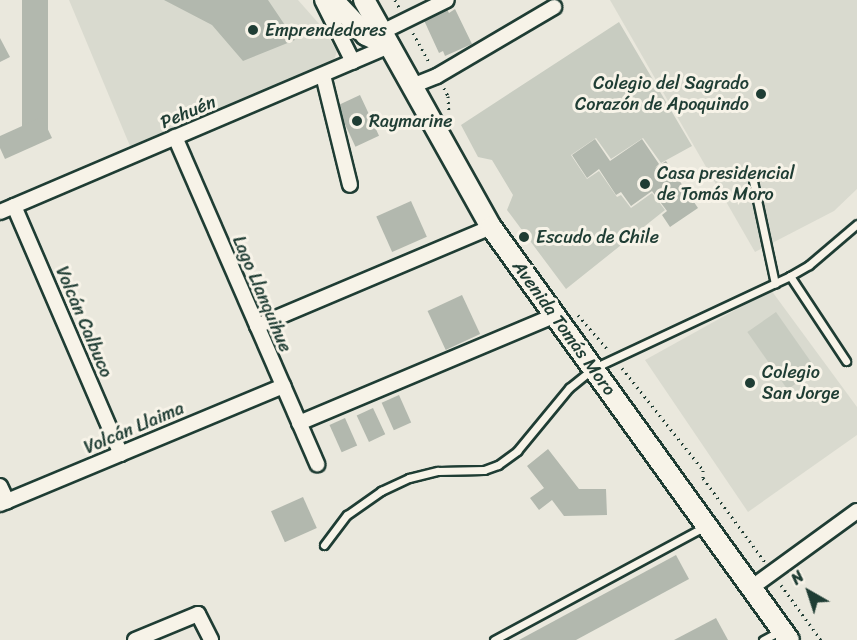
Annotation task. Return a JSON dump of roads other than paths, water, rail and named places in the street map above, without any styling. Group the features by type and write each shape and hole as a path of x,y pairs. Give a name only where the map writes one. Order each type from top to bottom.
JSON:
{"main road":[{"path":"333,0 366,35 386,39"},
{"name":"Avenida Tomás Moro","path":"364,0 491,227 786,635"}],"street":[{"path":"322,0 353,62"},
{"name":"Pehuén","path":"0,212 353,62 386,39 406,20 447,0"},
{"path":"412,86 437,75 554,7"},
{"path":"322,75 351,185"},
{"name":"Lago Llanquihue","path":"175,137 317,464"},
{"name":"Volcán Calbuco","path":"15,206 121,453"},
{"path":"257,326 491,227"},
{"path":"299,423 554,316"},
{"name":"Volcán Llaima","path":"3,502 283,386"},
{"path":"0,486 3,502"},
{"path":"751,588 857,511"},
{"path":"135,640 198,614 211,640"}],"lane":[{"path":"753,181 775,284"},
{"path":"324,545 347,515 381,491 409,478 438,471 484,470 498,465 517,451 569,388 594,368 790,276 809,265 857,224"},
{"path":"790,276 846,361"},
{"path":"494,640 707,526"},
{"path":"763,640 786,635"}],"place":[{"name":"Emprendedores","path":"253,30"},
{"name":"Colegio del Sagrado Corazón de Apoquindo","path":"761,94"},
{"name":"Raymarine","path":"357,121"},
{"name":"Casa presidencial de Tomás Moro","path":"645,184"},
{"name":"Escudo de Chile","path":"524,237"},
{"name":"Colegio San Jorge","path":"750,383"}]}
